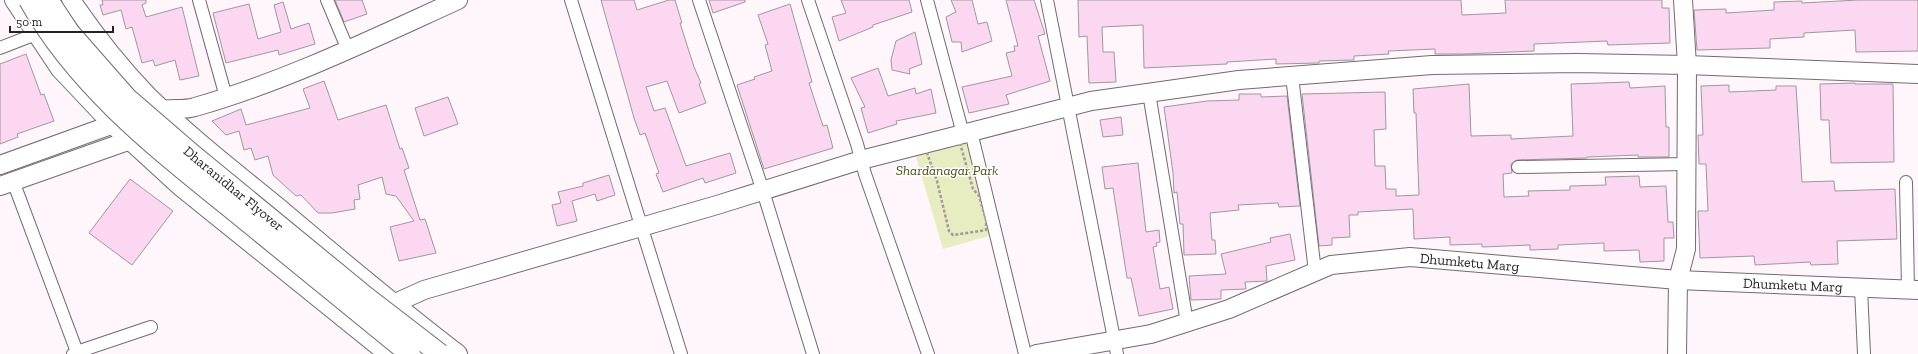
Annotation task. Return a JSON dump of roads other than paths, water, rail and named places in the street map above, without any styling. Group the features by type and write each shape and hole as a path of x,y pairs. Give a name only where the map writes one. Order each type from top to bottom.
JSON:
{"main road":[{"name":"Dharanidhar Flyover","path":"28,0 64,54 118,114 190,175 410,354"},
{"name":"Dharanidhar Flyover","path":"48,0 69,32 127,98 193,155 366,297 440,354"}],"street":[{"path":"14,0 60,69 112,124 182,188 258,251 388,354"},
{"path":"71,0 89,26 120,65 163,109 392,304 458,354"},
{"path":"199,0 226,97"},
{"path":"328,0 348,50"},
{"path":"0,165 112,124 163,109 193,108 226,97 348,50 458,0"},
{"path":"571,0 681,354"},
{"path":"699,0 763,191 813,354"},
{"path":"808,0 928,354"},
{"path":"927,0 1025,354"},
{"path":"1047,0 1115,347"},
{"path":"1677,354 1678,280 1686,249 1687,65 1683,0"},
{"path":"0,48 36,34"},
{"path":"392,304 424,290 763,191 861,160 964,136 1091,101 1239,80 1432,65 1577,63 1687,65 1918,74"},
{"path":"1292,76 1315,272"},
{"path":"1149,93 1187,323"},
{"path":"151,327 75,353 7,184 130,141 178,122 193,108"},
{"path":"1518,168 1686,164"},
{"path":"1906,182 1913,290"},
{"name":"Dhumketu Marg","path":"1036,354 1115,347 1229,309 1331,265 1410,257 1678,280 1913,290"},
{"path":"1861,288 1864,354"}],"park label":[{"name":"Shardanagar Park","path":"947,170"}]}
